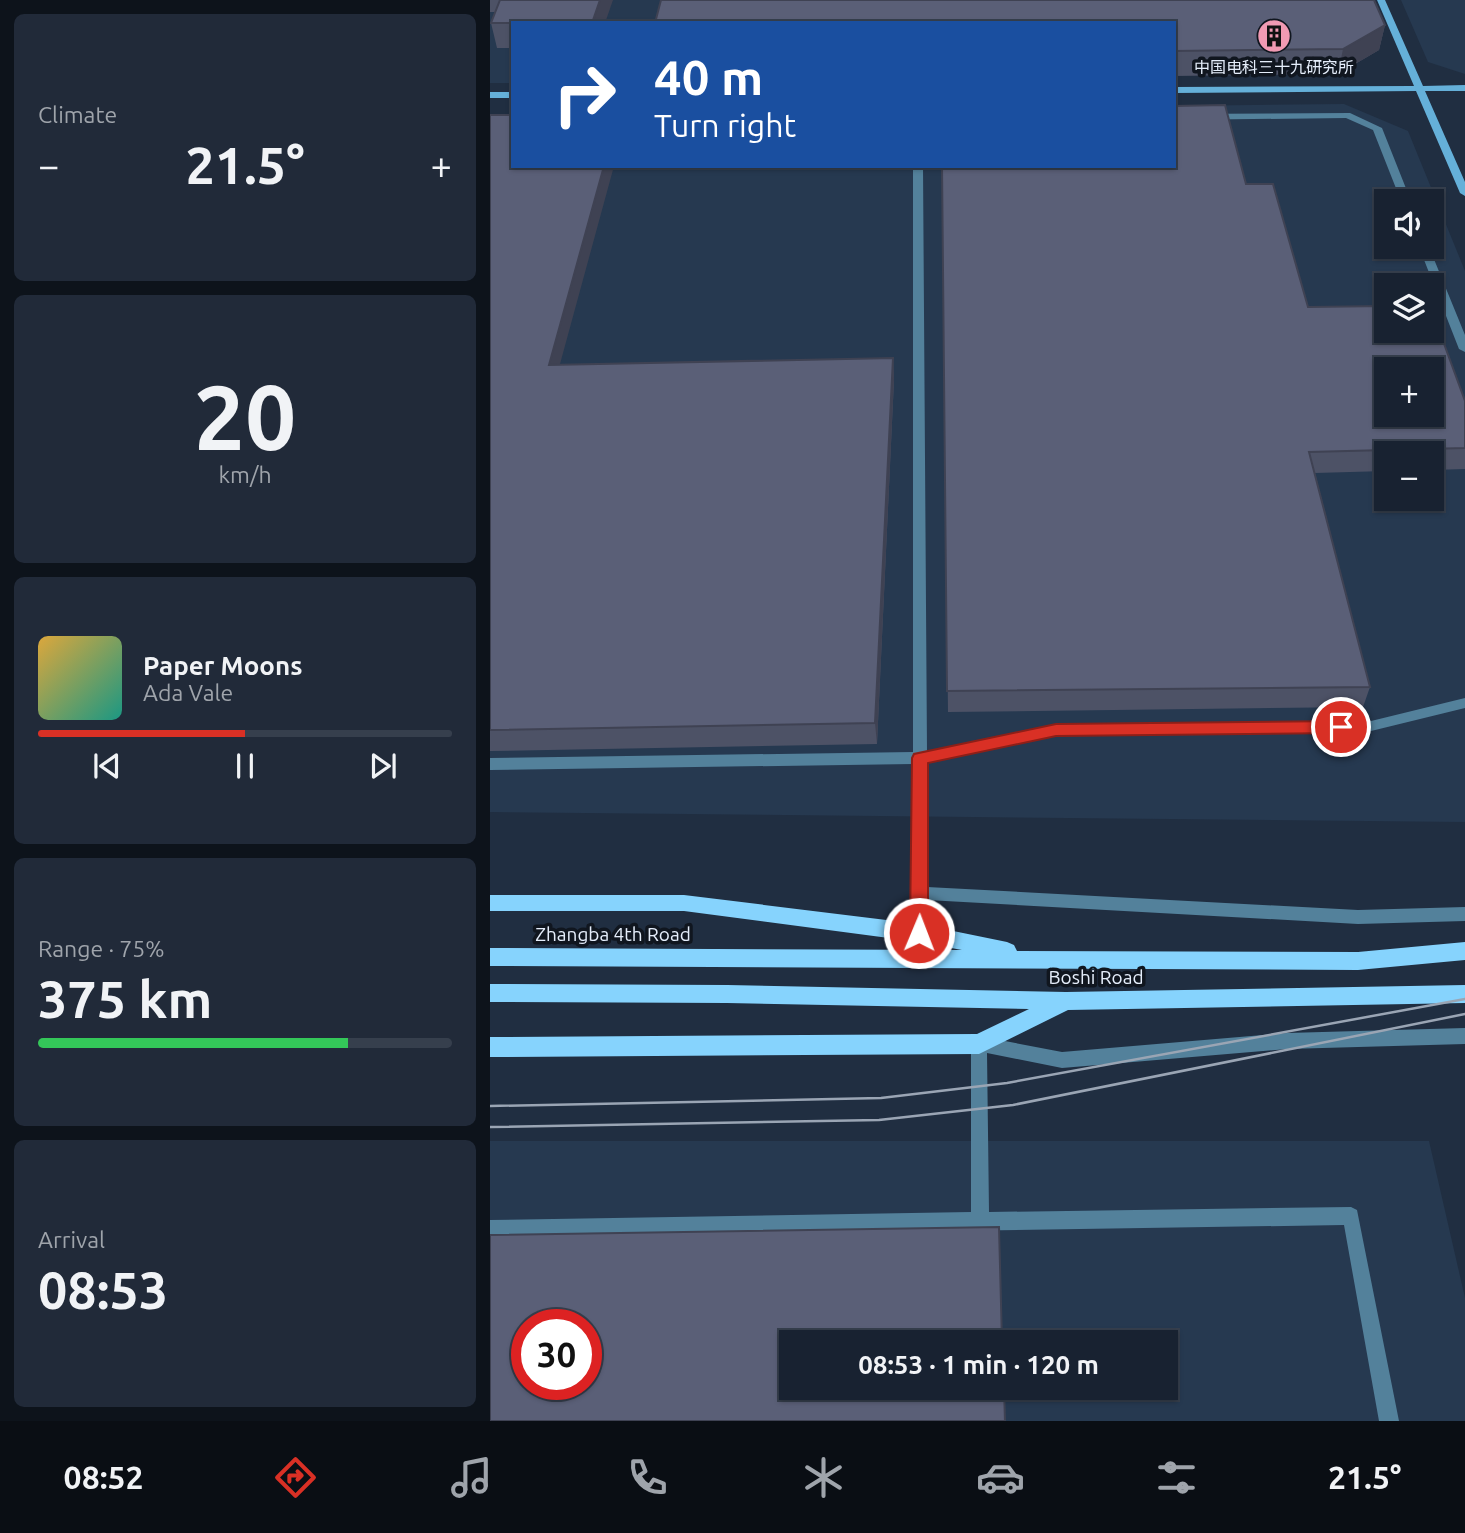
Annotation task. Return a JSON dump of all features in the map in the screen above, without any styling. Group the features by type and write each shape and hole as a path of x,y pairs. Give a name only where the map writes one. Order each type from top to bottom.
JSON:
{"main road":[{"path":"490,903 684,904 919,933 1048,959"},
{"name":"Boshi Road","path":"735,957 1358,961 1465,951"},
{"name":"Zhangba 4th Road","path":"490,957 735,957"},
{"name":"Boshi Road","path":"490,993 727,993 1066,1001 1465,995"},
{"path":"490,1046 979,1044 1066,1001"}],"street":[{"path":"1381,0 1465,193"},
{"path":"1176,90 1465,88"},
{"path":"490,95 511,95"},
{"path":"1176,117 1347,115 1377,128 1401,189"},
{"path":"918,168 919,933"},
{"path":"1429,259 1465,349"},
{"path":"490,764 920,758 1056,730 1367,727 1465,704"},
{"path":"919,893 1358,917 1465,914"},
{"path":"980,1220 979,1044 1062,1060 1287,1041 1465,1036"},
{"path":"490,1229 1351,1216 1388,1421"}],"shaded area":[{"path":"490,0 667,0 662,21 511,21 511,83 490,83"},
{"path":"1401,0 1465,0 1465,74 1428,62"},
{"path":"1344,104 1408,131 1432,189 1374,189 1374,259 1444,259 1444,219 1465,271 1465,822 490,812 490,114 511,114 511,168 1176,168 1176,106"},
{"path":"490,1141 1429,1141 1465,1298 1465,1421 490,1421"}],"building":[{"path":"500,0 600,0 593,21 491,23"},
{"name":"中国电科三十九研究所","path":"661,0 1374,0 1385,25 1343,49 1176,51 1176,21 656,21"},
{"path":"1225,105 1246,184 1273,184 1308,307 1374,306 1374,343 1444,343 1465,401 1465,448 1444,449 1444,441 1374,441 1374,450 1309,452 1370,687 947,691 942,168 1176,168 1176,106"},
{"path":"490,115 511,115 511,168 603,168 549,365 893,358 875,723 490,730"},
{"path":"999,1227 1002,1330 779,1330 779,1400 1004,1400 1005,1421 490,1421 490,1235"}],"tram line":[{"path":"490,1106 881,1098 1007,1083 1465,999"},
{"path":"490,1127 879,1120 1013,1105 1465,1014"}],"place":[{"name":"中国电科三十九研究所","path":"1274,36"}],"route":[{"path":"919,933 920,758 1056,730 1341,727"}]}
